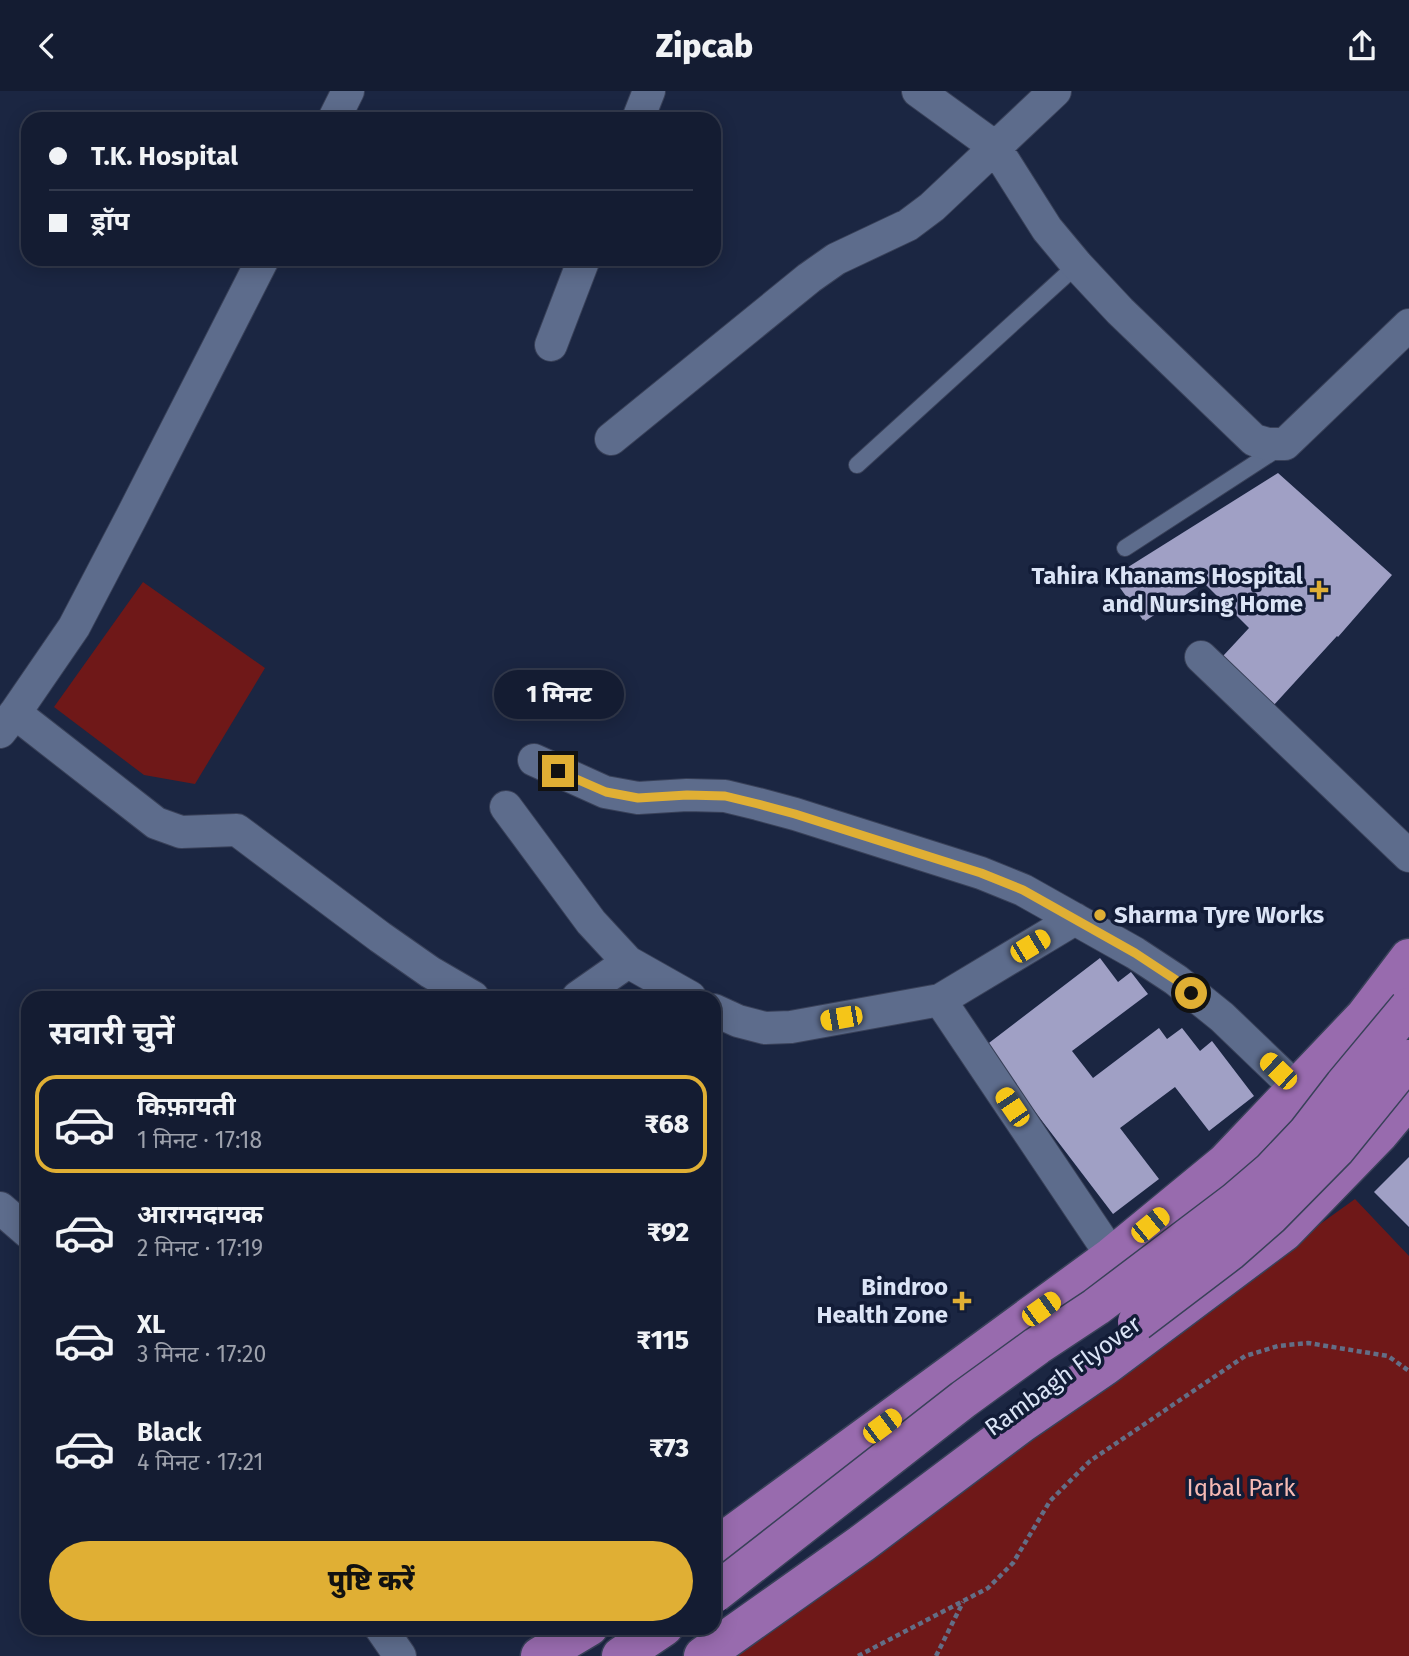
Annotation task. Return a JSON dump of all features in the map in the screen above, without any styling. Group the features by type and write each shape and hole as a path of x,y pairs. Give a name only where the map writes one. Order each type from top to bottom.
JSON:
{"main road":[{"path":"721,1543 1112,1256 1225,1163 1365,1016 1409,958"},
{"name":"Rambagh Flyover","path":"721,1589 964,1399 1096,1307 1236,1201 1271,1171 1307,1133 1409,1007"},
{"name":"Rambagh Flyover","path":"721,1632 1229,1252 1270,1216 1336,1149 1409,1059"},
{"path":"703,1656 1105,1366 1284,1232 1380,1133 1409,1098"},
{"path":"540,1656 575,1635"},
{"path":"621,1656 652,1635"},
{"name":"Rambagh Flyover","path":"685,1656 716,1635"}],"street":[{"path":"338,112 348,91"},
{"path":"641,112 649,91"},
{"path":"918,91 995,147 1047,229 1077,265 1254,440 1268,444 1285,444 1409,325"},
{"path":"611,439 835,259 908,225 932,207 1055,91"},
{"path":"259,266 74,627 8,723 156,823 181,832 237,830 380,937 462,991"},
{"path":"551,345 581,266"},
{"path":"1201,657 1409,856"},
{"path":"534,760 606,792 638,798 725,796 795,814 981,873 1023,890 1135,953 1176,980 1222,1017 1296,1089"},
{"path":"506,807 591,922 628,962 679,991"},
{"path":"721,1013 765,1028 791,1027 940,1000 1075,919"},
{"path":"587,991 628,962"},
{"path":"940,1000 1112,1256"},
{"path":"0,1209 21,1226"},
{"path":"386,1635 400,1656"}],"lane":[{"path":"857,465 1077,265"},
{"path":"1125,548 1285,444"}],"path":[{"path":"858,1656 988,1588 1013,1563 1050,1501 1090,1461 1245,1356 1278,1346 1308,1343 1388,1356 1409,1371"},
{"path":"936,1656 963,1601"}],"green space":[{"path":"143,582 265,668 195,784 144,775 54,707"},
{"name":"Iqbal Park","path":"1355,1199 1409,1256 1409,1656 718,1656"}],"building":[{"path":"1278,473 1392,575 1263,717 1211,669 1249,628 1204,583 1145,621 1113,578"},
{"path":"1100,958 1118,982 1131,972 1148,994 1072,1051 1093,1078 1159,1028 1167,1039 1182,1028 1200,1051 1212,1041 1254,1096 1209,1131 1175,1087 1120,1128 1159,1179 1113,1214 985,1046"},
{"path":"1409,1157 1409,1227 1374,1192"}],"place":[{"name":"Tahira Khanams Hospital and Nursing Home","path":"1319,590"},
{"name":"Sharma Tyre Works","path":"1100,915"},
{"name":"Bindroo Health Zone","path":"962,1301"}],"route":[{"path":"558,771 606,792 638,798 725,796 795,814 981,873 1023,890 1135,953 1191,993"}]}
